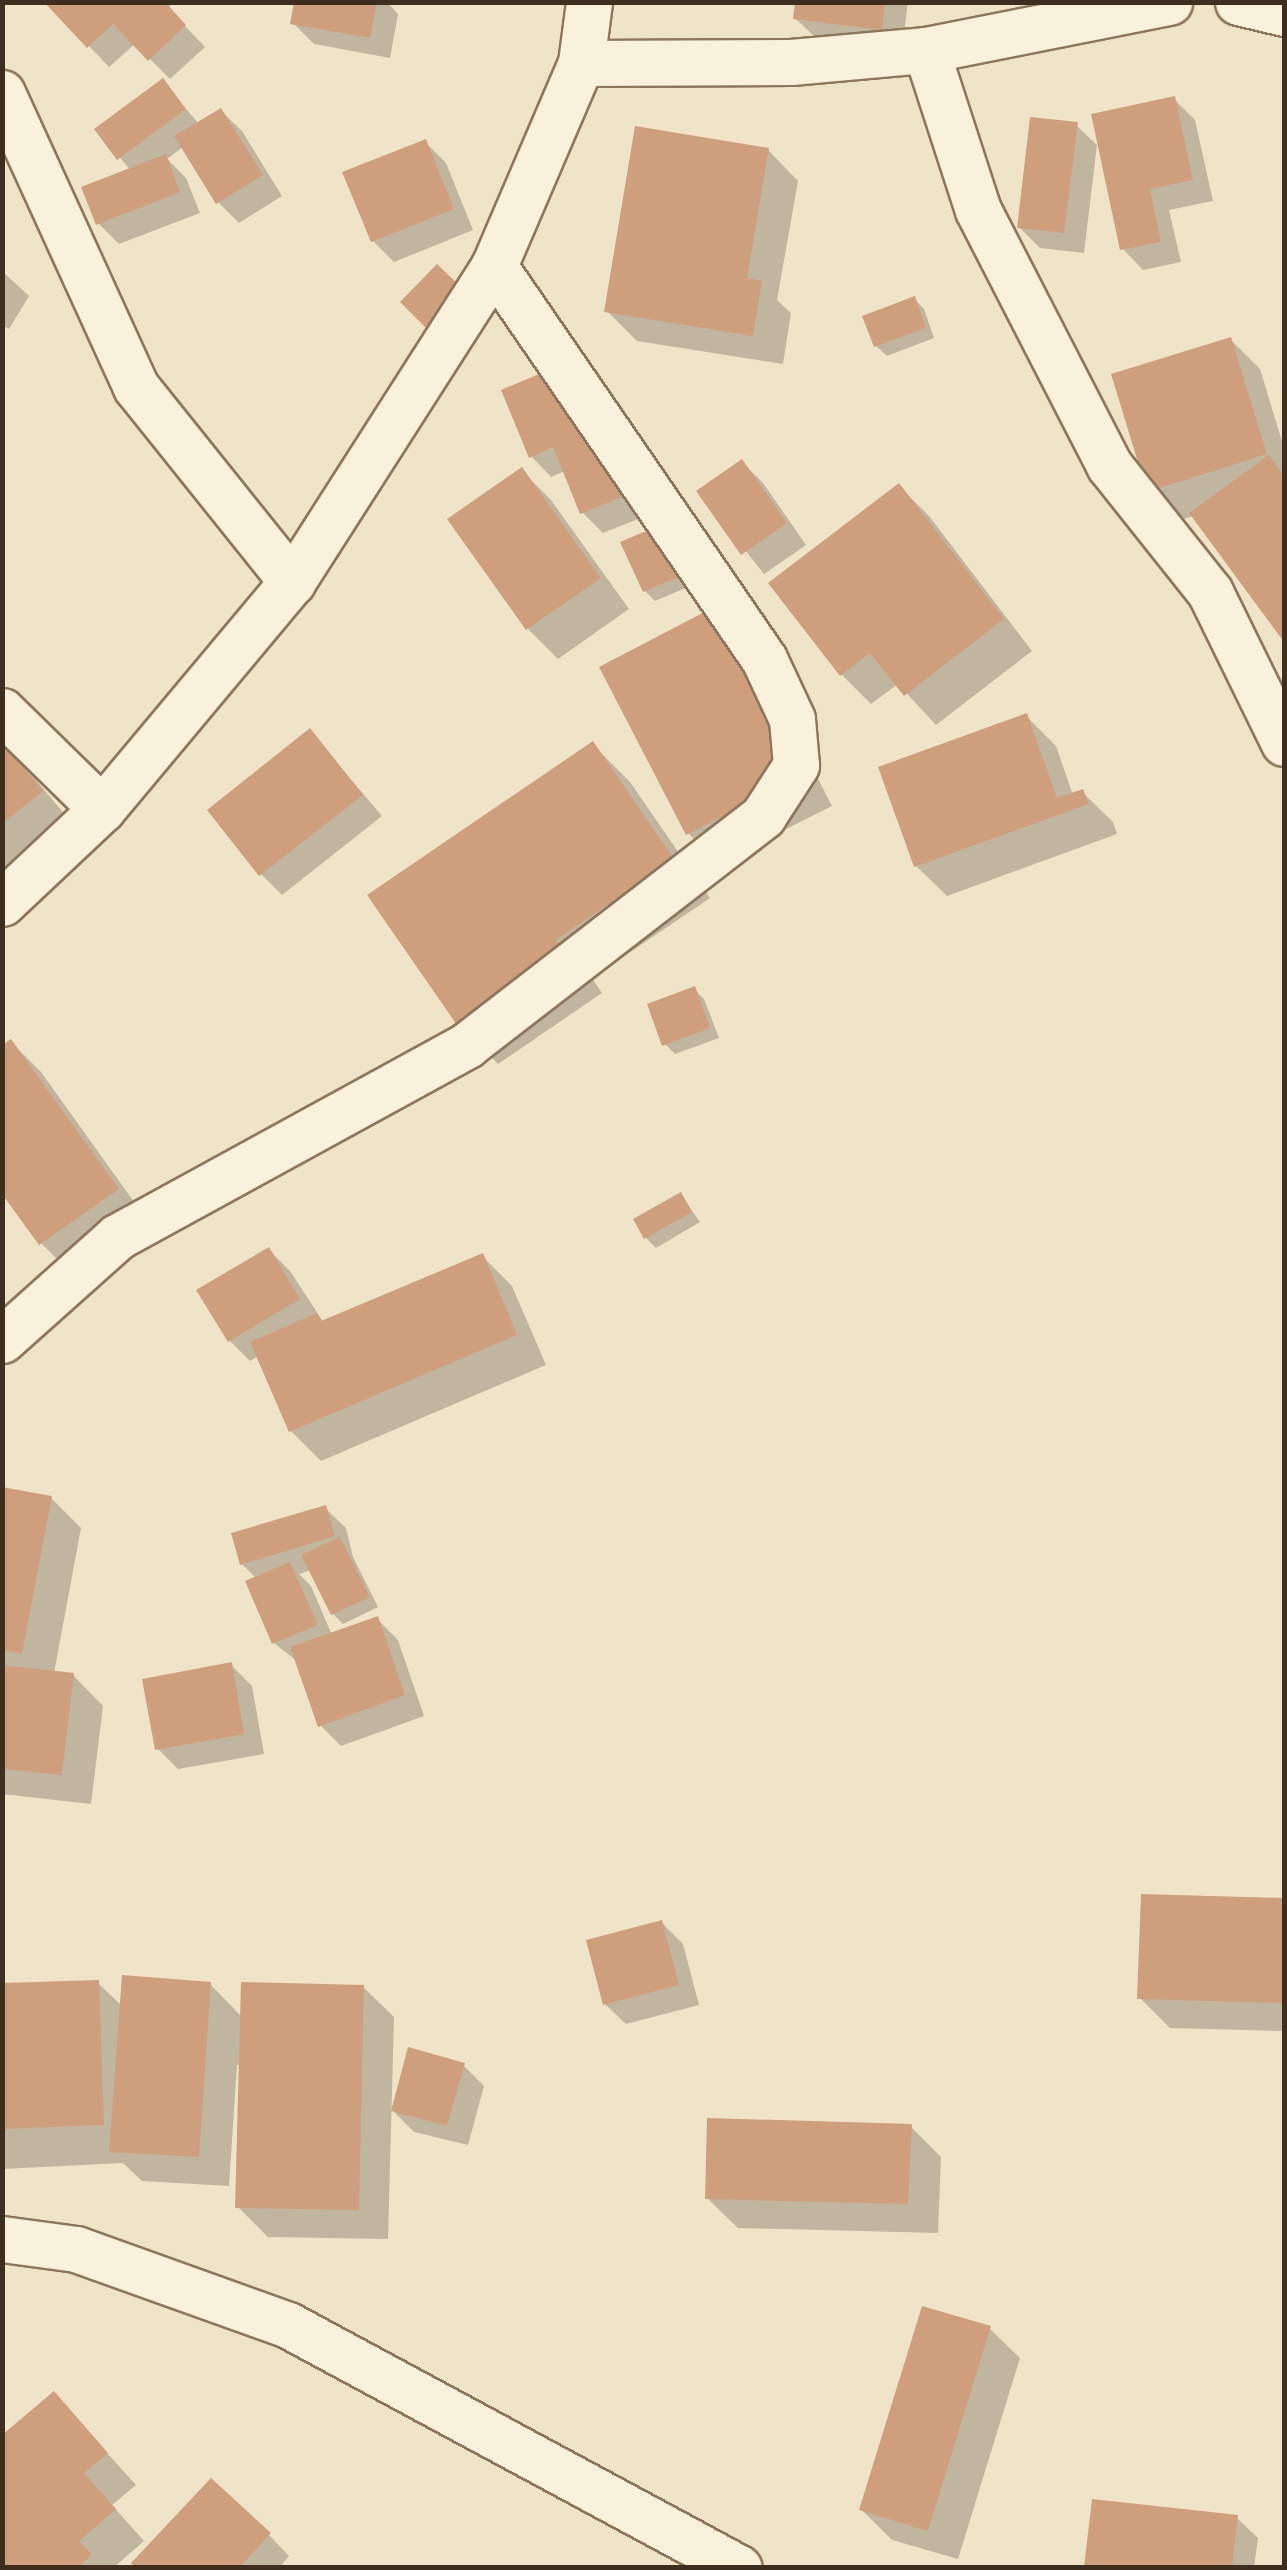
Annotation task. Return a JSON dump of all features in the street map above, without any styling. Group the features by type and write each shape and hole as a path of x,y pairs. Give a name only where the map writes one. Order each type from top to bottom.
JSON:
{"street":[{"path":"2,903 102,810 292,582 494,266 581,63 589,2"},
{"path":"581,63 791,62 926,50 1170,2"},
{"path":"1238,2 1284,13"},
{"path":"926,50 978,210 1109,465 1210,592 1282,727"},
{"path":"2,92 136,388 292,582"},
{"path":"2,1340 117,1237 467,1045 763,816 796,765 792,719 764,659 494,266"},
{"path":"2,711 102,810"},
{"path":"2,2239 76,2249 288,2325 739,2568"}],"building":[{"path":"44,2 165,2 186,25 148,61 113,24 87,48"},
{"path":"294,2 377,2 370,38 290,24"},
{"path":"795,2 885,2 882,30 793,19"},
{"path":"163,78 186,109 117,160 94,129"},
{"path":"1175,96 1193,180 1150,189 1161,242 1120,250 1091,114"},
{"path":"221,108 263,175 216,204 174,136"},
{"path":"1030,117 1078,122 1064,233 1017,228"},
{"path":"635,126 769,148 747,278 762,281 753,336 604,312"},
{"path":"426,139 454,209 371,242 342,172"},
{"path":"166,154 180,192 96,225 81,187"},
{"path":"437,264 466,292 428,330 400,302"},
{"path":"915,296 926,328 874,347 862,316"},
{"path":"1231,337 1267,454 1147,492 1111,374"},
{"path":"556,367 637,491 580,514 553,447 529,458 501,390"},
{"path":"1269,455 1284,476 1284,642 1189,513"},
{"path":"742,459 787,523 741,555 696,491"},
{"path":"522,467 601,578 526,630 447,519"},
{"path":"899,483 1004,619 904,696 870,653 840,676 768,583"},
{"path":"658,526 679,577 643,592 620,542"},
{"path":"716,606 803,775 686,835 599,667"},
{"path":"1027,713 1057,798 1083,789 1089,804 914,867 878,767"},
{"path":"310,728 363,795 259,876 207,810"},
{"path":"593,741 674,859 556,940 566,954 459,1028 367,895"},
{"path":"2,742 43,791 2,824"},
{"path":"695,986 710,1028 662,1046 647,1004"},
{"path":"11,1039 119,1189 39,1245 2,1194 2,1045"},
{"path":"681,1192 692,1212 644,1239 633,1219"},
{"path":"269,1247 300,1299 228,1342 196,1290"},
{"path":"483,1253 517,1335 289,1432 250,1342 317,1313 321,1321"},
{"path":"2,1487 52,1496 22,1654 2,1650"},
{"path":"326,1505 335,1536 240,1565 231,1533"},
{"path":"340,1537 370,1597 331,1615 301,1555"},
{"path":"290,1562 318,1625 272,1644 245,1581"},
{"path":"378,1616 405,1695 318,1727 290,1647"},
{"path":"232,1662 244,1734 155,1750 142,1679"},
{"path":"2,1665 74,1673 62,1775 2,1769"},
{"path":"1141,1894 1284,1898 1284,2003 1137,1999"},
{"path":"662,1920 679,1985 603,2005 586,1940"},
{"path":"122,1975 211,1982 199,2157 109,2152"},
{"path":"99,1980 104,2125 2,2129 2,1983"},
{"path":"241,1982 364,1985 359,2210 235,2208"},
{"path":"408,2047 465,2063 447,2126 391,2111"},
{"path":"707,2118 912,2124 908,2204 705,2199"},
{"path":"922,2306 991,2326 928,2531 859,2510"},
{"path":"54,2391 108,2453 84,2473 116,2509 79,2541 92,2555 77,2568 2,2568 2,2435"},
{"path":"211,2478 271,2533 239,2568 136,2568 131,2563"},
{"path":"1092,2499 1238,2515 1232,2568 1084,2567"}]}
